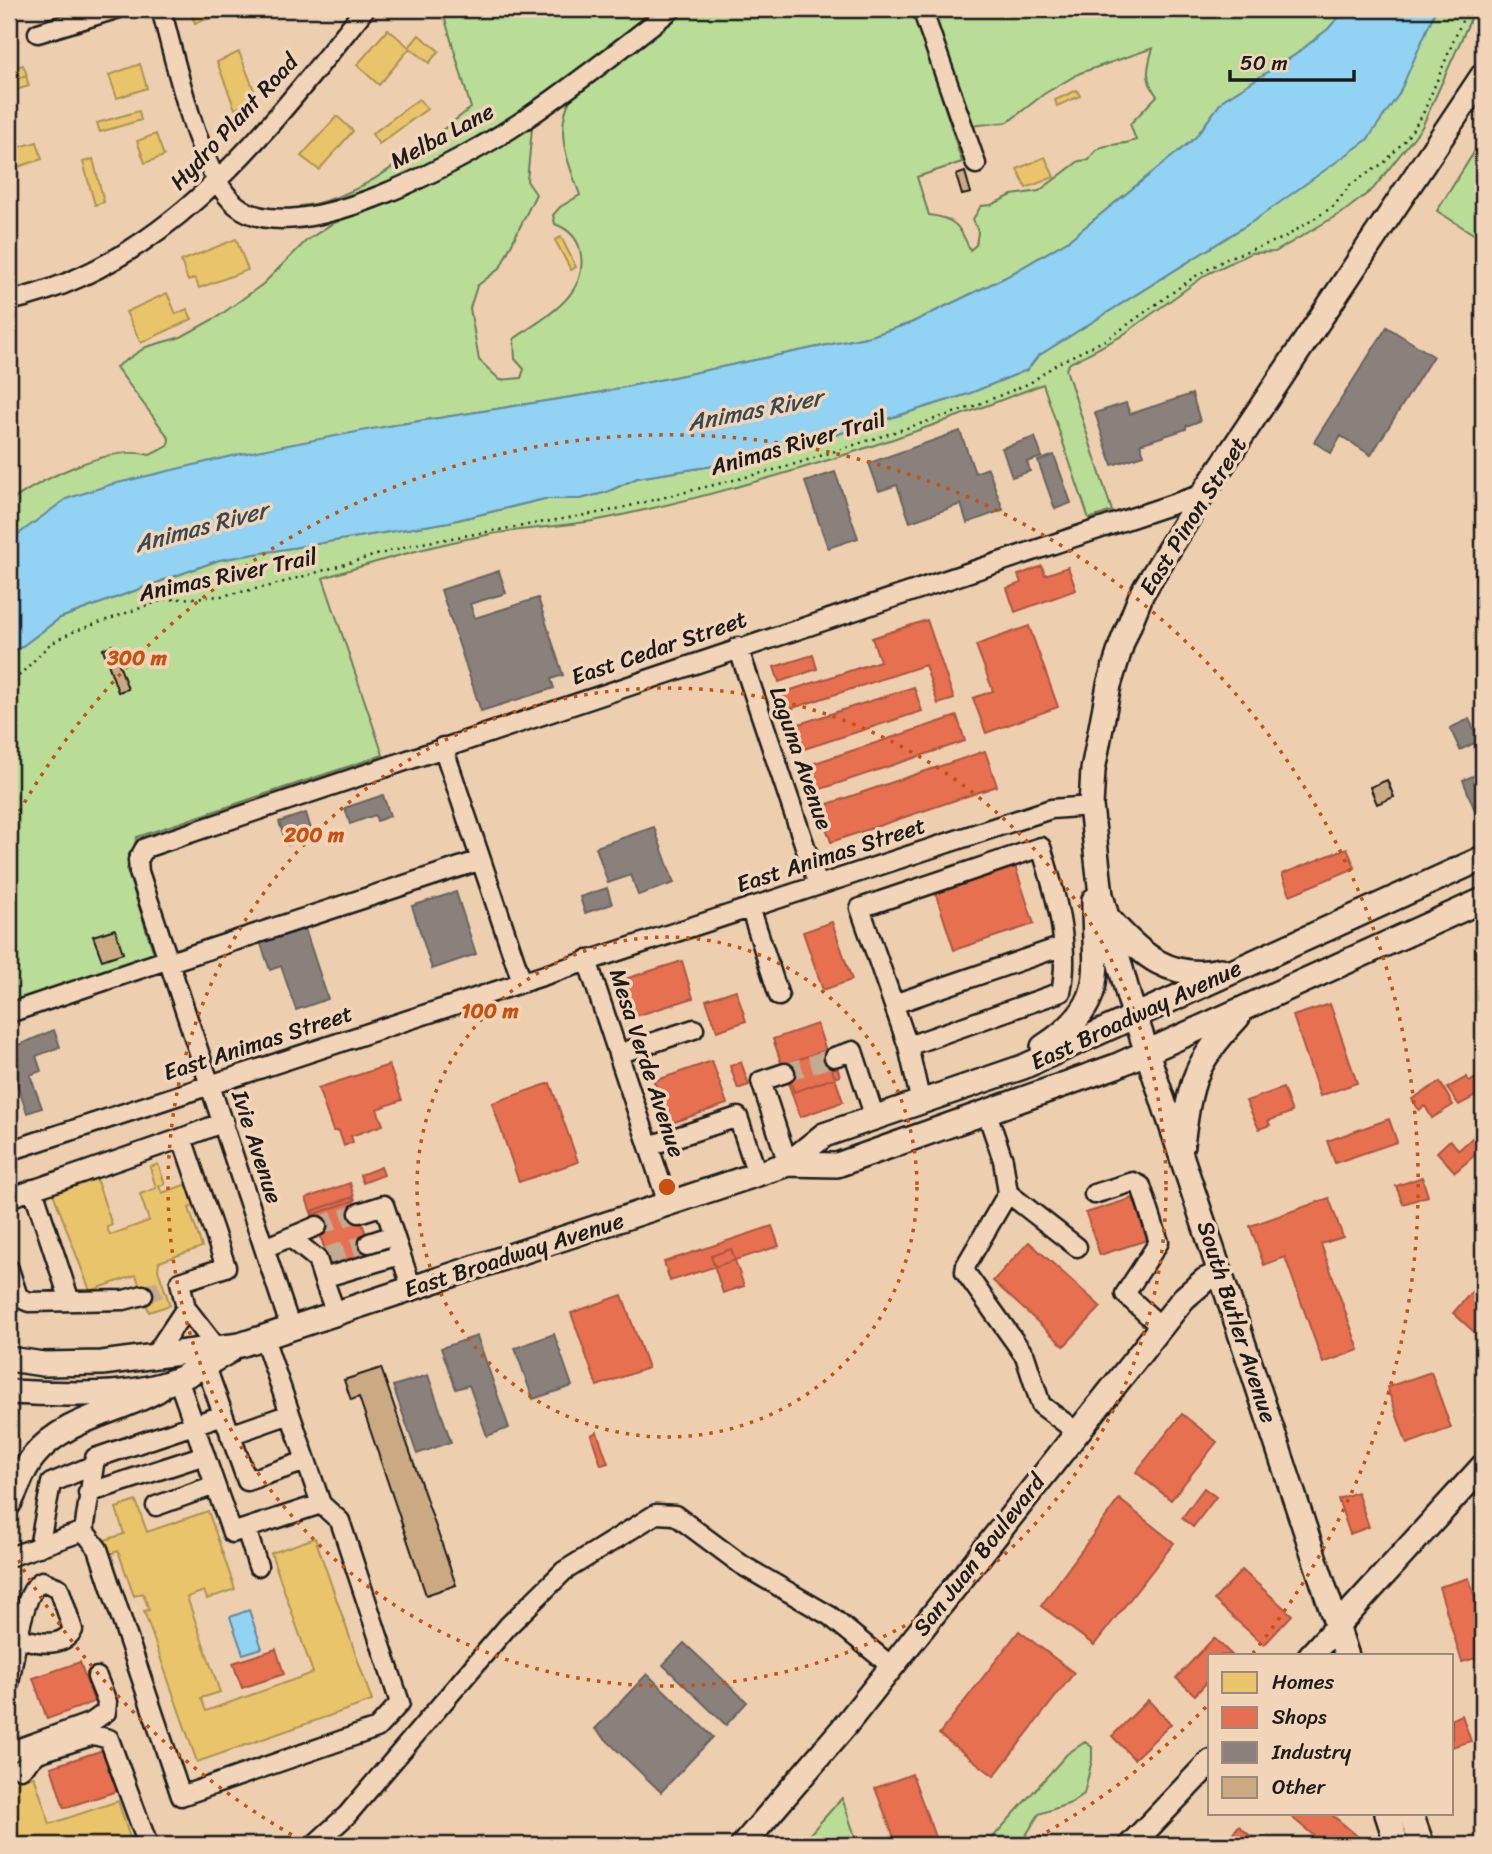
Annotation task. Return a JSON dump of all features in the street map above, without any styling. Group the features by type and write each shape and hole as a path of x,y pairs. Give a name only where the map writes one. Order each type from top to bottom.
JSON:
{"main road":[{"name":"East Pinon Street","path":"1134,1016 1107,916 1095,858 1091,806 1093,770 1108,685 1122,643 1142,593 1203,494 1483,75"},
{"path":"996,1078 1074,1025 1087,1008 1096,976 1095,858"},
{"name":"East Broadway Avenue","path":"788,1164 824,1135 996,1078 1483,858"},
{"name":"East Broadway Avenue","path":"9,1390 104,1392 176,1380 211,1356 240,1345 757,1174 788,1164 837,1165 1148,1054 1483,900"},
{"path":"1107,916 1146,957 1175,971 1210,973 1255,961"},
{"path":"1181,1152 1195,1073 1209,1049 1244,1010"},
{"name":"South Butler Avenue","path":"1134,1016 1346,1654"},
{"name":"San Juan Boulevard","path":"743,1845 891,1667 1161,1327 1197,1286 1221,1273"},
{"name":"East Broadway Avenue","path":"11,1360 79,1364 155,1356 211,1356"},
{"path":"9,1390 11,1360"},
{"path":"9,1504 33,1457 52,1438 79,1423 130,1405 176,1380"},
{"path":"1312,1654 1483,1466"},
{"path":"1131,1845 1208,1764"},
{"path":"1387,1815 1397,1845"},
{"path":"1411,1815 1422,1845"}],"street":[{"path":"38,33 116,9"},
{"name":"Melba Lane","path":"161,9 204,153 217,180 237,207 267,217 286,219 324,214 379,196 468,154 523,120 672,9"},
{"name":"Hydro Plant Road","path":"9,301 66,285 135,250 217,180 291,101 365,9"},
{"path":"922,9 976,164"},
{"name":"East Cedar Street","path":"138,860 145,848 1203,494"},
{"name":"Laguna Avenue","path":"738,648 818,885"},
{"path":"443,747 522,982"},
{"name":"East Animas Street","path":"587,960 1051,809 1091,806"},
{"path":"908,1046 1061,992 1067,966 1053,884 1041,847 860,908 908,1046 920,1103"},
{"name":"Ivie Avenue","path":"138,860 139,872 291,1329"},
{"path":"9,1013 481,860"},
{"path":"750,907 779,996"},
{"path":"894,1004 1063,946"},
{"name":"Mesa Verde Avenue","path":"522,982 587,960 668,1204"},
{"name":"East Animas Street","path":"9,1151 522,982"},
{"path":"618,1054 694,1029"},
{"path":"834,1057 853,1051 875,1118"},
{"path":"785,1073 761,1081 788,1164"},
{"path":"987,1113 1003,1160 1008,1194 965,1265 965,1272 1025,1356 1041,1405 1077,1432"},
{"path":"649,1146 738,1117 757,1174"},
{"path":"9,1198 223,1122"},
{"path":"181,1138 226,1267 172,1285 211,1356 223,1415 247,1480 306,1461"},
{"path":"1094,1194 1133,1182 1141,1186 1159,1242 1125,1294 1161,1327"},
{"path":"33,1189 70,1301"},
{"path":"1008,1194 1077,1247"},
{"path":"359,1213 384,1205 412,1289"},
{"path":"264,1248 317,1226"},
{"path":"369,1243 394,1235"},
{"path":"290,1238 322,1257 323,1278 336,1314"},
{"path":"323,1278 401,1255"},
{"path":"9,1269 18,1297 29,1302 124,1300 143,1295"},
{"path":"155,1356 186,1308"},
{"path":"223,1415 95,1458 83,1531 98,1549 181,1796 377,1728 400,1703 340,1521 321,1504 264,1338"},
{"path":"176,1380 232,1533 321,1504"},
{"path":"230,1435 290,1414"},
{"path":"88,1493 205,1455"},
{"path":"39,1548 51,1483 94,1465"},
{"path":"156,1506 215,1485"},
{"path":"314,1845 347,1815 508,1626 564,1571 656,1514 675,1515 742,1565 830,1616 891,1667"},
{"path":"246,1529 258,1566"},
{"path":"9,1557 83,1531"},
{"path":"9,1683 14,1637"},
{"path":"9,1752 92,1721 106,1712 107,1702 97,1677"},
{"path":"21,1769 38,1753 102,1735 113,1746 148,1845"}],"path":[{"name":"Animas River Trail","path":"9,686 49,645 70,633 163,600 221,596 270,586 411,545 608,511 786,467 972,407 1030,383 1058,363 1109,338 1194,277 1230,257 1284,238 1334,206 1350,185 1385,162 1422,116 1467,9"}],"green space":[{"path":"442,9 658,9 534,102 445,156 350,197 300,211 300,206 347,193 369,182 471,108"},
{"path":"687,9 914,9 962,162 917,177 929,215 945,218 956,225 970,250 976,245 978,232 973,219 981,206 991,205 1012,195 1039,191 1079,161 1089,160 1098,149 1136,140 1130,124 1157,96 1150,84 1148,73 1153,48 1080,73 1044,94 1008,122 970,126 929,9 1346,9 1328,29 1295,55 1223,100 1195,138 1069,240 1006,277 911,323 871,336 597,393 388,426 21,533 9,541 9,502 23,493 58,474 96,459 115,454 150,455 168,446 169,438 116,367 146,347 181,337 219,316 263,284 306,241 330,225 468,164 526,127 532,129 527,181 536,194 500,268 477,286 470,308 479,360 500,380 521,378 524,369 515,359 514,339 562,303 579,280 582,266 577,241 568,231 555,224 553,215 560,207 580,195 564,146 566,109 572,96"},
{"path":"1436,9 1475,9 1422,127 1373,189 1346,210 1275,252 1251,253 1207,274 1120,337 1070,363 1066,369 1112,511 1089,519 1043,384 831,460 723,491 597,520 462,540 323,578 383,755 137,837 127,870 156,960 9,1009 9,656 60,618 219,560 449,522 545,499 580,499 607,492 637,478 757,459 968,394 1027,370 1038,356 1258,218 1423,35"},
{"path":"1483,138 1483,240 1437,211"},
{"path":"1085,1742 1092,1747 1092,1760 1084,1794 1071,1803 1039,1814 1020,1845 986,1845 1067,1754"},
{"path":"842,1798 858,1845 800,1845"}],"water":[{"name":"Animas River","path":"1346,9 1436,9 1399,94 1367,140 1258,218 1038,356 1027,370 968,394 757,459 637,478 607,492 580,499 544,499 449,522 219,560 60,618 9,656 9,541 66,499 109,485 236,455 388,426 597,393 871,336 911,323 1006,277 1069,240 1195,138 1223,100 1295,55 1328,29"},
{"path":"249,1610 262,1648 243,1654 230,1617"}],"building: Homes":[{"path":"214,9 232,11 195,23 192,16"},
{"path":"388,29 410,48 379,85 357,65"},
{"path":"419,35 439,51 429,63 409,47"},
{"path":"239,52 258,100 235,109 217,62"},
{"path":"140,64 147,88 117,98 109,75"},
{"path":"23,65 27,75 9,81 9,69"},
{"path":"26,76 29,86 9,92 9,81"},
{"path":"1077,90 1080,96 1057,106 1055,100"},
{"path":"419,99 427,109 379,144 372,134"},
{"path":"139,111 141,120 100,132 97,123"},
{"path":"337,116 353,131 319,170 301,156"},
{"path":"156,134 164,156 145,163 137,141"},
{"path":"37,142 42,159 9,170 9,150"},
{"path":"1045,157 1054,177 1026,188 1017,169"},
{"path":"93,159 104,202 95,205 83,162"},
{"path":"561,237 576,267 571,270 555,240"},
{"path":"236,239 248,270 199,288 195,278 188,281 181,261"},
{"path":"167,293 176,314 187,309 192,319 141,343 126,312"},
{"path":"158,1164 165,1184 159,1186 162,1193 187,1184 195,1206 189,1208 202,1247 159,1262 158,1270 170,1305 149,1312 136,1275 90,1291 53,1193 96,1178 112,1225 107,1227 110,1235 149,1221 140,1194 156,1188 150,1167"},
{"path":"136,1501 147,1532 208,1511 235,1589 207,1599 204,1591 187,1597 220,1692 201,1698 206,1711 313,1673 271,1553 315,1538 372,1701 197,1762 144,1611 149,1610 143,1593 134,1596 118,1551 110,1554 105,1540 124,1534 116,1508"},
{"path":"18,1759 24,1779 34,1776 50,1824 118,1801 130,1838 108,1845 14,1845 9,1830 9,1762"}],"building: Shops":[{"path":"1042,566 1045,575 1068,567 1076,590 1015,612 1007,588 1021,583 1018,575"},
{"path":"927,620 954,699 938,704 925,665 787,710 782,693 880,661 872,638"},
{"path":"1029,626 1058,707 986,733 973,698 993,691 976,645"},
{"path":"813,655 817,669 779,682 774,667"},
{"path":"914,687 922,711 801,750 793,726"},
{"path":"957,716 965,741 815,791 806,766"},
{"path":"985,751 997,786 831,842 819,807"},
{"path":"1347,848 1355,868 1290,895 1282,874"},
{"path":"1015,866 1034,924 954,950 935,892"},
{"path":"832,922 852,980 823,990 803,932"},
{"path":"682,961 693,998 636,1016 622,980"},
{"path":"736,990 746,1021 717,1031 706,1000"},
{"path":"1330,1004 1357,1083 1320,1096 1293,1016"},
{"path":"817,1024 843,1102 800,1117 773,1039"},
{"path":"831,1048 840,1076 794,1092 785,1064"},
{"path":"712,1061 727,1104 669,1124 654,1081"},
{"path":"741,1062 749,1085 738,1089 730,1066"},
{"path":"389,1065 402,1100 377,1109 383,1125 351,1136 353,1142 344,1146 339,1131 333,1131 318,1088"},
{"path":"1467,1077 1469,1082 1476,1078 1483,1092 1459,1105 1447,1088"},
{"path":"1440,1082 1453,1105 1432,1118 1425,1106 1419,1110 1412,1099"},
{"path":"550,1083 578,1162 519,1182 492,1103"},
{"path":"1283,1088 1292,1112 1268,1121 1270,1125 1259,1129 1246,1101"},
{"path":"1389,1119 1397,1142 1335,1163 1327,1141"},
{"path":"1483,1128 1483,1164 1475,1155 1455,1172 1437,1152 1450,1140 1459,1150"},
{"path":"381,1167 384,1175 363,1183 360,1175"},
{"path":"1422,1177 1428,1196 1403,1204 1396,1186"},
{"path":"350,1183 355,1200 312,1215 306,1198"},
{"path":"353,1197 374,1257 332,1271 312,1211"},
{"path":"1133,1198 1147,1240 1100,1255 1086,1213"},
{"path":"1329,1198 1343,1237 1321,1244 1359,1350 1323,1363 1285,1257 1264,1265 1250,1226"},
{"path":"772,1226 779,1246 670,1281 664,1262"},
{"path":"1029,1242 1101,1307 1064,1346 993,1281"},
{"path":"731,1249 744,1286 723,1293 711,1256"},
{"path":"1483,1279 1483,1340 1453,1313"},
{"path":"622,1295 648,1368 597,1386 571,1313"},
{"path":"1431,1372 1451,1428 1407,1444 1387,1387"},
{"path":"1182,1414 1217,1442 1171,1500 1136,1472"},
{"path":"597,1432 608,1463 601,1465 591,1435"},
{"path":"1204,1488 1216,1497 1193,1527 1182,1518"},
{"path":"1357,1492 1369,1527 1350,1534 1338,1499"},
{"path":"1119,1499 1174,1543 1094,1645 1041,1606"},
{"path":"1242,1570 1292,1615 1264,1645 1214,1600"},
{"path":"1469,1578 1483,1623 1483,1656 1462,1662 1439,1587"},
{"path":"1019,1631 1074,1673 994,1776 939,1734"},
{"path":"1214,1638 1231,1654 1208,1654 1208,1681 1195,1695 1176,1678"},
{"path":"276,1649 284,1674 242,1688 233,1663"},
{"path":"80,1662 94,1702 47,1719 33,1678"},
{"path":"1148,1700 1171,1724 1134,1759 1112,1736"},
{"path":"1462,1715 1471,1741 1454,1746 1454,1718"},
{"path":"103,1750 117,1791 64,1808 51,1767"},
{"path":"912,1774 938,1845 897,1845 875,1788"},
{"path":"1289,1815 1332,1815 1368,1845 1325,1845"},
{"path":"1239,1826 1261,1845 1222,1845"},
{"path":"390,1837 398,1845 382,1845"}],"building: Industry":[{"path":"1387,327 1433,356 1371,455 1341,436 1331,453 1314,442"},
{"path":"1192,394 1200,421 1186,426 1186,429 1140,444 1144,455 1112,465 1095,413 1126,403 1130,414"},
{"path":"960,431 975,473 988,468 1003,510 967,523 961,504 910,522 897,485 879,491 869,463"},
{"path":"1035,437 1042,457 1027,462 1030,471 1012,477 1002,448"},
{"path":"1054,455 1071,503 1055,509 1038,461"},
{"path":"835,472 858,538 828,548 805,482"},
{"path":"499,571 506,593 470,604 475,618 538,598 563,675 551,679 554,688 481,711 441,590"},
{"path":"1469,719 1479,741 1460,750 1450,728"},
{"path":"1483,772 1483,813 1477,816 1463,780"},
{"path":"383,795 390,816 377,821 375,815 350,824 345,808"},
{"path":"306,813 313,836 287,845 279,822"},
{"path":"654,827 674,883 638,895 631,875 608,883 596,847"},
{"path":"607,888 612,904 585,913 580,897"},
{"path":"456,892 476,954 432,969 412,906"},
{"path":"304,926 328,999 296,1010 281,966 270,970 260,941"},
{"path":"54,1030 60,1047 36,1056 41,1071 30,1075 42,1108 27,1113 9,1061 9,1049"},
{"path":"554,1334 572,1386 533,1399 515,1348"},
{"path":"477,1336 509,1428 487,1436 469,1385 456,1389 441,1348"},
{"path":"428,1375 451,1442 417,1454 393,1386"},
{"path":"684,1643 747,1702 726,1725 663,1665"},
{"path":"647,1674 713,1737 661,1792 595,1729"}],"building: Other":[{"path":"965,172 971,193 962,195 956,175"},
{"path":"112,645 128,689 118,692 103,649"},
{"path":"1387,780 1394,797 1377,804 1370,787"},
{"path":"115,929 123,953 102,960 93,936"},
{"path":"381,1368 456,1585 426,1595 359,1397 351,1400 344,1380"}],"tunnel":[{"path":"785,1073 834,1057"},
{"path":"317,1226 359,1213"},
{"path":"327,1256 369,1243"},
{"path":"143,1295 164,1287"}]}
